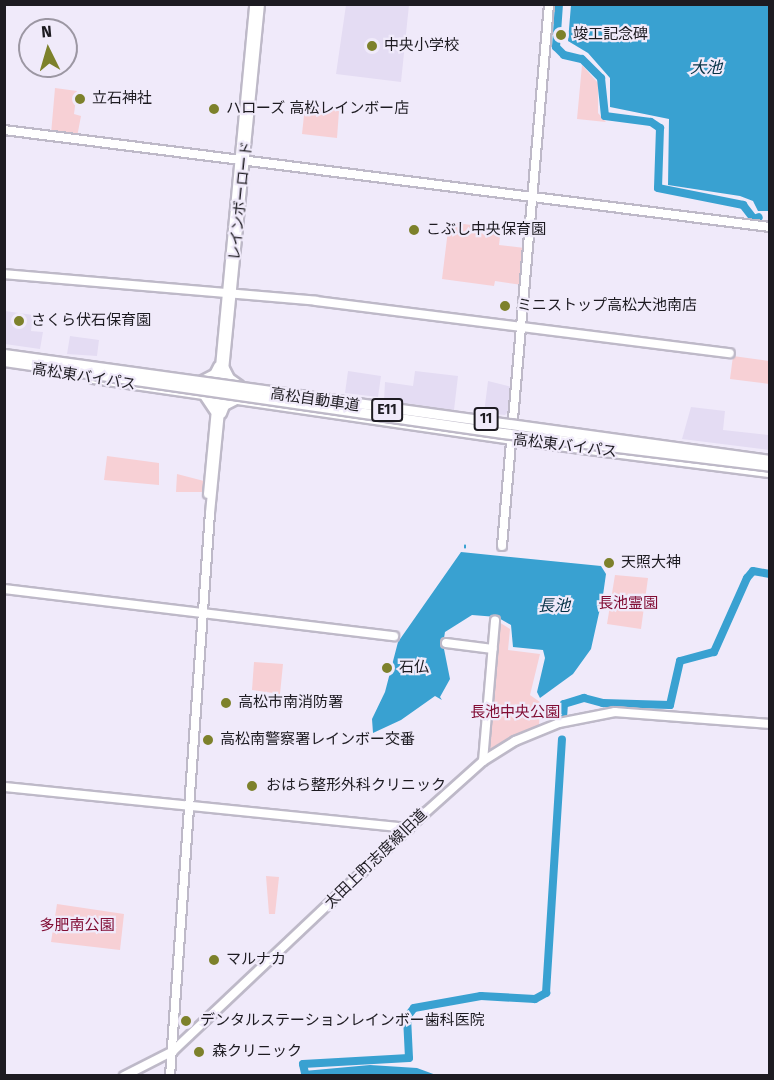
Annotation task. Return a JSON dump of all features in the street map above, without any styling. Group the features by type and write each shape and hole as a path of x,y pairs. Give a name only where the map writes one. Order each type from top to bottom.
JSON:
{"highway":[{"name":"高松東バイパス","path":"4,352 770,458"},
{"name":"高松自動車道","path":"4,352 770,458"},
{"name":"高松東バイパス","path":"4,363 218,398 770,472"},
{"name":"高松自動車道","path":"4,363 503,433 770,466"},
{"path":"202,380 214,374 221,367 229,378 240,386"},
{"path":"203,395 217,412 234,400"}],"street":[{"name":"レインボーロード","path":"242,161 254,4"},
{"name":"レインボーロード","path":"170,1076 191,805 219,382 260,4"},
{"path":"502,546 549,4"},
{"path":"4,130 770,227"},
{"path":"4,274 316,301 730,353"},
{"path":"4,589 394,636"},
{"path":"483,761 495,621"},
{"path":"447,643 493,649"},
{"name":"太田上町志度線旧道","path":"124,1076 173,1051 483,761 540,730 595,714 643,711 770,724"},
{"path":"4,787 409,828"}],"shaded area":[{"name":"中央小学校","path":"346,5 409,5 401,82 336,74"},
{"path":"5,311 33,315 31,331 43,332 40,349 5,344"},
{"path":"70,336 99,340 97,356 67,354"},
{"path":"348,371 381,376 378,397 345,393"},
{"path":"415,371 458,376 454,410 384,400 385,382 413,386"},
{"path":"488,381 512,387 509,411 505,415 484,413"},
{"path":"691,407 725,411 723,430 768,435 769,431 769,450 682,439"}],"green space":[{"path":"582,65 598,83 598,113 606,122 577,119"},
{"path":"55,88 77,91 74,114 81,116 77,137 51,134"},
{"path":"305,106 339,111 337,138 302,134"},
{"path":"449,222 501,229 499,245 525,248 522,285 495,281 494,286 442,279"},
{"path":"733,356 769,361 769,384 730,379"},
{"path":"107,456 159,463 159,485 104,480"},
{"path":"177,474 204,481 204,492 176,492"},
{"name":"長池霊園","path":"615,575 648,578 641,629 607,624"},
{"name":"長池中央公園","path":"499,622 510,629 508,650 540,654 530,695 540,702 539,727 489,753"},
{"path":"254,662 283,664 280,694 252,690"},
{"path":"266,876 279,877 275,914 269,914"},
{"name":"多肥南公園","path":"57,904 124,914 120,950 51,942"}],"water":[{"name":"大池","path":"571,5 769,5 769,211 758,211 753,201 740,196 668,185 669,119 610,107 610,78 588,53 568,41"},
{"name":"長池","path":"461,552 601,566 606,574 591,649 573,674 540,698 537,692 545,658 543,650 513,647 511,625 497,617 472,615 445,632 443,644 450,679 440,697 442,700 435,696 401,720 373,733 372,719 385,692 398,642"},
{"path":"370,1065 417,1068 436,1075 303,1075 304,1071"}],"waterway":[{"path":"559,4 556,47 564,55 582,59 601,78 605,116 651,122 660,128 658,188 743,205 754,219 759,217"},
{"path":"563,718 564,704 584,698 603,703 670,705 680,661 714,652 747,578 753,571 770,574"},
{"path":"305,1073 303,1064 409,1058 407,1017 414,1008 481,996 535,999 546,993 562,740"}],"place":[{"name":"竣工記念碑","path":"561,35"},
{"name":"中央小学校","path":"372,46"},
{"name":"立石神社","path":"80,99"},
{"name":"ハローズ 高松レインボー店","path":"214,109"},
{"name":"こぶし中央保育園","path":"414,230"},
{"name":"ミニストップ高松大池南店","path":"505,306"},
{"name":"さくら伏石保育園","path":"19,321"},
{"name":"天照大神","path":"609,563"},
{"name":"石仏","path":"387,668"},
{"name":"高松市南消防署","path":"226,703"},
{"name":"高松南警察署レインボー交番","path":"208,740"},
{"name":"おはら整形外科クリニック","path":"252,786"},
{"name":"マルナカ","path":"214,960"},
{"name":"デンタルステーションレインボー歯科医院","path":"186,1021"},
{"name":"森クリニック","path":"199,1052"}]}
